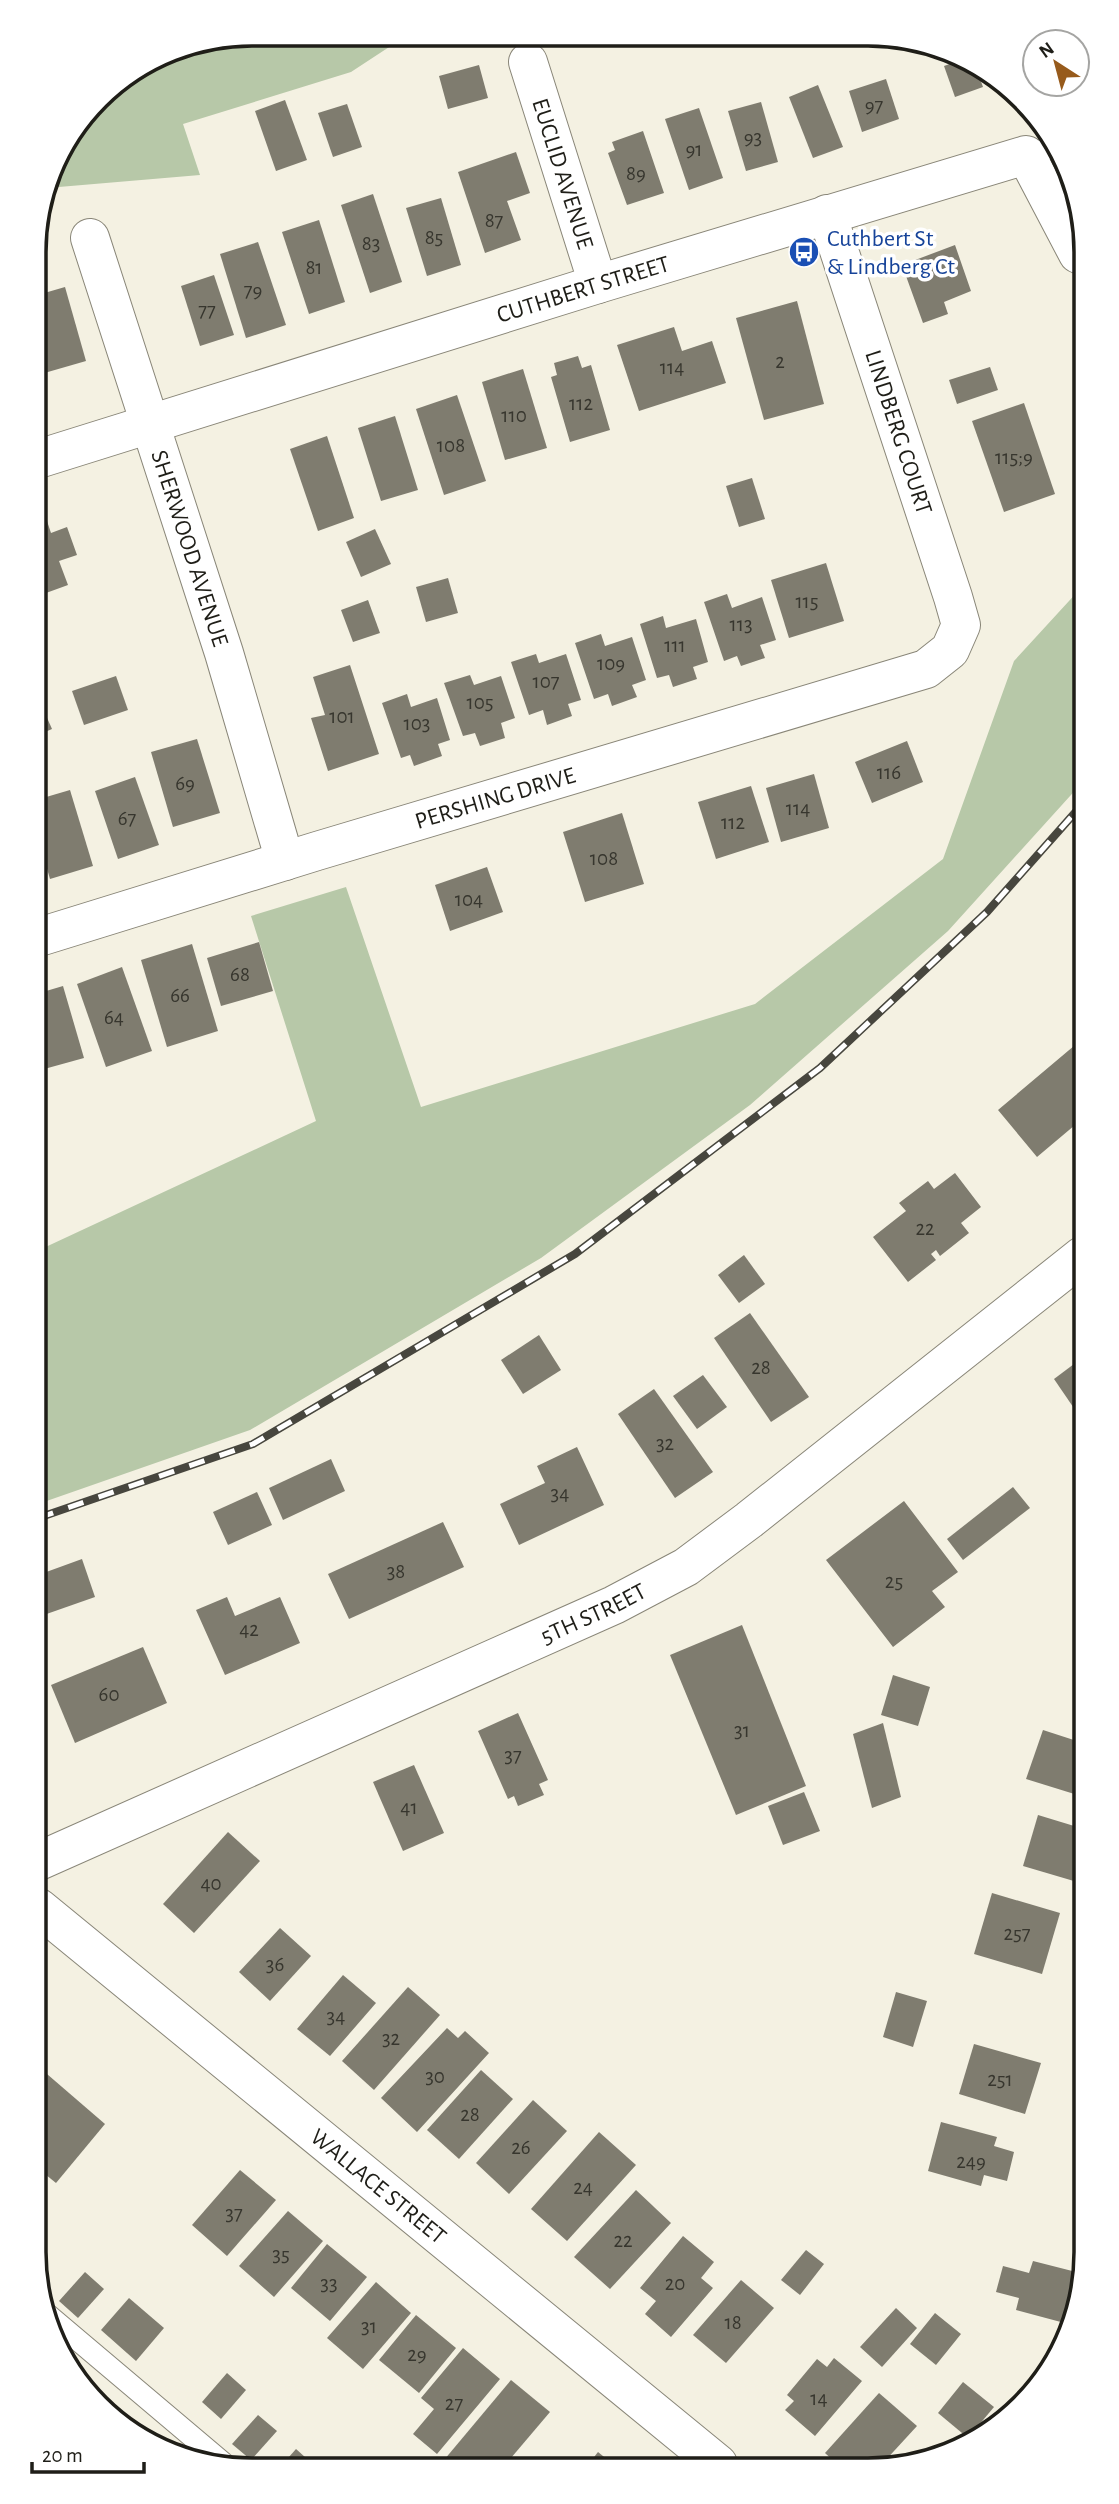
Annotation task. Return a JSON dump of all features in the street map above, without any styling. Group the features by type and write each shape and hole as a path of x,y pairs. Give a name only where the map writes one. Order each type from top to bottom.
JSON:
{"street":[{"name":"EUCLID AVENUE","path":"528,62 598,284"},
{"name":"CUTHBERT STREET","path":"46,456 598,284 1042,150 1073,240"},
{"name":"LINDBERG COURT","path":"827,214 956,606 961,625 950,650"},
{"name":"SHERWOOD AVENUE","path":"90,238 224,653 285,861"},
{"name":"PERSHING DRIVE","path":"46,935 926,668 950,650"},
{"name":"5TH STREET","path":"46,1858 614,1605 686,1567 1073,1262"},
{"name":"WALLACE STREET","path":"46,1914 711,2458"}],"lane":[{"path":"58,2324 214,2456"}],"green space":[{"path":"238,46 391,46 351,72 183,124 200,175 55,187 73,148 106,106 137,80 172,61 211,49"},
{"path":"1074,596 1074,792 948,931 750,1105 541,1258 250,1430 46,1501 46,1247 316,1121 251,916 346,887 421,1107 755,1004 943,859 1014,661"}],"building":[{"path":"952,63 971,73 980,79 983,87 955,97 944,66"},
{"path":"479,65 488,98 448,109 439,76"},
{"path":"886,79 899,119 862,132 849,91"},
{"path":"818,85 843,147 813,158 789,97"},
{"path":"285,100 307,160 276,171 255,111"},
{"path":"761,102 778,162 746,171 728,111"},
{"path":"347,104 362,147 333,157 318,113"},
{"path":"699,108 723,178 689,190 665,119"},
{"path":"643,131 664,193 627,205 608,153 615,150 612,142"},
{"path":"516,152 530,193 507,201 521,240 485,253 458,172"},
{"path":"373,194 402,282 370,293 341,205"},
{"path":"441,198 461,265 427,276 406,208"},
{"path":"319,220 345,302 309,314 282,232"},
{"path":"258,242 286,325 246,338 220,254"},
{"path":"955,245 971,291 944,302 948,314 923,323 902,265"},
{"path":"214,275 234,335 200,346 181,286"},
{"path":"65,287 86,361 46,373 46,293"},
{"path":"797,301 824,404 764,420 736,318"},
{"path":"674,327 682,351 712,341 726,383 639,411 617,345"},
{"path":"578,356 582,368 591,365 610,430 570,442 551,377 557,375 554,363"},
{"path":"990,367 998,390 957,404 949,380"},
{"path":"523,369 547,448 505,460 482,382"},
{"path":"457,395 486,481 444,495 416,409"},
{"path":"1024,403 1055,494 1004,512 972,421"},
{"path":"395,416 418,490 381,501 358,428"},
{"path":"327,436 354,518 318,531 290,449"},
{"path":"752,478 765,519 739,527 726,486"},
{"path":"46,518 51,533 67,527 77,555 59,561 68,585 46,593"},
{"path":"375,529 391,564 361,577 346,542"},
{"path":"826,563 844,621 789,638 771,580"},
{"path":"448,578 458,613 426,622 416,587"},
{"path":"727,594 732,608 762,597 776,640 760,645 765,658 741,666 737,656 724,661 704,602"},
{"path":"368,600 380,633 353,642 341,610"},
{"path":"663,616 666,628 696,619 708,662 693,667 697,679 673,687 669,675 657,678 640,624"},
{"path":"601,634 605,646 632,637 646,680 632,685 637,697 612,706 608,694 594,699 575,643"},
{"path":"536,654 539,663 566,654 581,700 568,704 572,716 547,725 543,710 529,715 511,662"},
{"path":"350,665 379,754 328,771 311,718 325,715 313,677"},
{"path":"470,675 474,685 501,676 515,718 501,723 505,738 480,746 475,733 463,736 444,683"},
{"path":"116,676 128,710 84,725 72,691"},
{"path":"407,694 411,707 437,698 450,740 438,744 442,756 414,766 410,755 401,758 382,703"},
{"path":"46,716 52,729 46,732"},
{"path":"197,739 220,813 173,827 151,752"},
{"path":"907,741 923,782 872,803 855,762"},
{"path":"814,774 829,828 781,842 766,788"},
{"path":"135,777 159,845 118,859 95,791"},
{"path":"751,786 769,842 716,859 698,802"},
{"path":"70,790 93,866 50,879 46,865 46,797"},
{"path":"622,813 644,884 585,902 563,832"},
{"path":"487,867 503,912 450,931 435,885"},
{"path":"259,942 273,991 221,1006 207,958"},
{"path":"192,944 218,1031 167,1047 141,960"},
{"path":"122,967 152,1051 106,1067 77,984"},
{"path":"63,986 84,1058 46,1069 46,991"},
{"path":"1074,1046 1074,1126 1037,1157 998,1110"},
{"path":"955,1173 981,1207 961,1223 969,1233 940,1256 936,1250 931,1254 936,1260 908,1282 873,1237 906,1211 899,1203 928,1181 934,1189"},
{"path":"744,1255 765,1284 739,1303 718,1275"},
{"path":"750,1313 809,1397 771,1422 714,1338"},
{"path":"539,1335 561,1370 523,1394 501,1360"},
{"path":"1073,1364 1073,1407 1054,1379"},
{"path":"703,1375 727,1407 697,1429 673,1396"},
{"path":"654,1389 713,1472 675,1498 618,1414"},
{"path":"577,1447 604,1505 519,1545 500,1504 545,1483 537,1466"},
{"path":"331,1459 345,1491 283,1520 269,1488"},
{"path":"1013,1487 1030,1508 963,1560 947,1539"},
{"path":"257,1492 272,1525 228,1545 213,1512"},
{"path":"904,1501 958,1572 932,1591 945,1607 893,1647 826,1560"},
{"path":"443,1522 464,1567 349,1619 328,1574"},
{"path":"82,1559 95,1597 46,1614 46,1572"},
{"path":"227,1597 235,1616 280,1597 300,1643 225,1675 196,1610"},
{"path":"742,1625 806,1786 736,1815 670,1655"},
{"path":"143,1647 167,1703 75,1743 51,1685"},
{"path":"893,1675 930,1687 918,1726 881,1715"},
{"path":"518,1713 548,1780 539,1784 544,1795 518,1806 514,1796 508,1799 478,1731"},
{"path":"883,1723 901,1797 872,1808 853,1734"},
{"path":"1043,1730 1073,1740 1073,1794 1026,1779"},
{"path":"414,1765 444,1833 403,1851 373,1782"},
{"path":"804,1792 820,1831 783,1845 768,1806"},
{"path":"1038,1815 1073,1826 1073,1881 1023,1866"},
{"path":"228,1832 260,1861 194,1933 163,1904"},
{"path":"992,1893 1060,1913 1042,1974 974,1954"},
{"path":"280,1928 311,1956 270,2001 239,1972"},
{"path":"343,1975 376,2003 330,2056 297,2029"},
{"path":"408,1987 440,2015 374,2090 342,2061"},
{"path":"896,1992 927,2001 913,2047 883,2037"},
{"path":"447,2028 458,2038 465,2031 489,2053 417,2132 381,2098"},
{"path":"974,2044 1041,2063 1025,2114 959,2094"},
{"path":"481,2070 513,2099 459,2159 427,2130"},
{"path":"46,2073 105,2124 56,2183 46,2175"},
{"path":"533,2100 567,2131 509,2194 476,2163"},
{"path":"941,2122 997,2137 994,2146 1014,2152 1007,2181 984,2175 981,2186 928,2171"},
{"path":"599,2132 636,2165 567,2241 531,2209"},
{"path":"240,2170 276,2200 227,2256 192,2225"},
{"path":"636,2190 671,2223 610,2289 574,2257"},
{"path":"288,2211 323,2241 274,2297 239,2266"},
{"path":"683,2236 714,2262 701,2278 713,2288 671,2337 645,2314 656,2301 640,2288"},
{"path":"327,2244 367,2277 330,2321 291,2288"},
{"path":"806,2250 824,2264 800,2295 781,2280"},
{"path":"1033,2261 1072,2271 1070,2293 1062,2322 1016,2310 1019,2298 996,2292 1003,2266 1029,2273"},
{"path":"85,2272 104,2289 78,2318 59,2301"},
{"path":"741,2280 774,2308 726,2363 693,2335"},
{"path":"376,2282 411,2313 363,2369 327,2338"},
{"path":"129,2298 164,2328 136,2361 101,2330"},
{"path":"896,2308 917,2328 882,2367 860,2347"},
{"path":"935,2313 961,2334 936,2365 910,2344"},
{"path":"416,2315 456,2348 419,2393 379,2360"},
{"path":"463,2348 500,2379 437,2454 413,2434 434,2409 421,2398"},
{"path":"834,2358 862,2381 815,2436 785,2410 794,2401 787,2395 817,2359 827,2367"},
{"path":"227,2373 246,2390 221,2419 202,2402"},
{"path":"511,2380 550,2412 511,2458 446,2458"},
{"path":"963,2382 994,2407 977,2427 964,2435 938,2413"},
{"path":"879,2393 917,2426 888,2457 830,2458 825,2453"},
{"path":"258,2415 277,2431 253,2458 249,2458 232,2444"},
{"path":"296,2449 306,2458 288,2458"},
{"path":"598,2452 605,2458 593,2458"}],"railway":[{"path":"46,1515 253,1444 575,1254 820,1068 987,912 1074,814"}],"place":[{"name":"Cuthbert St & Lindberg Ct","path":"804,252"}]}
